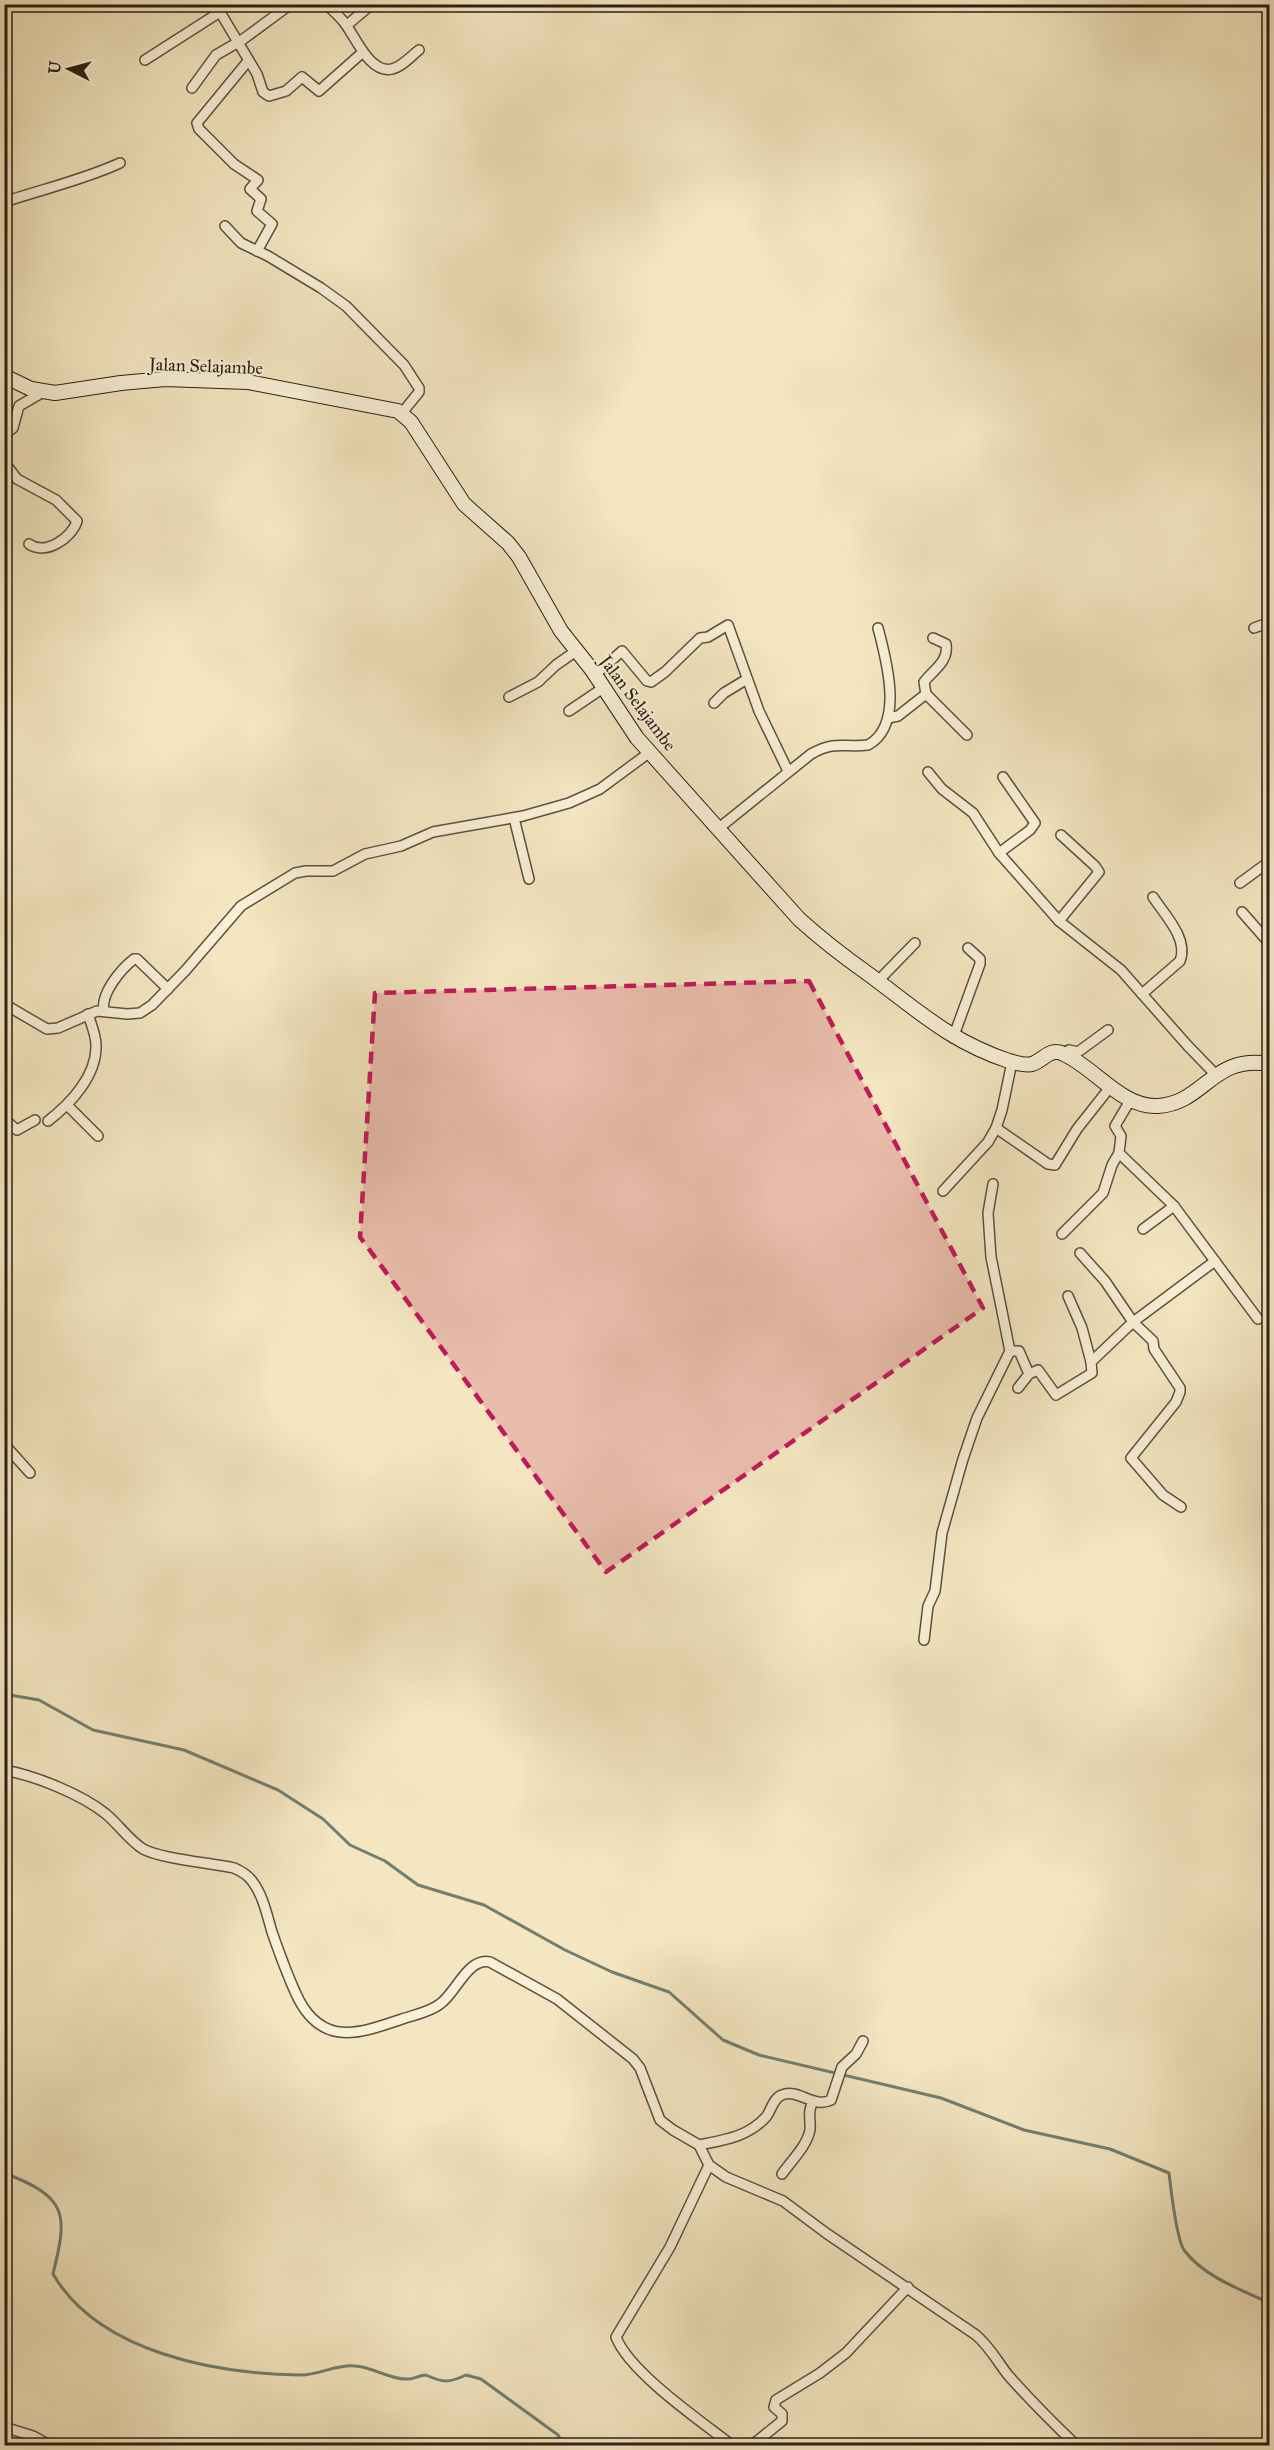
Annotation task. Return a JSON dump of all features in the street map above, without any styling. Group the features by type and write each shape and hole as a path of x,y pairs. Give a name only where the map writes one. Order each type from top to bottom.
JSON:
{"street":[{"path":"192,88 216,55 238,43 291,4"},
{"path":"326,4 347,26 363,52 377,66 389,70 403,64 419,50"},
{"path":"347,26 372,4"},
{"path":"145,60 219,8 257,74 263,92 273,97 286,91 302,77 318,91 363,52"},
{"path":"248,61 197,123 199,129 234,164 258,180 250,189 261,199 257,211 272,224 257,251"},
{"path":"4,202 120,164"},
{"path":"225,226 241,243 334,297 404,365 417,384 419,392 402,413"},
{"name":"Jalan Selajambe","path":"4,376 15,383 44,392 67,392 157,380 237,381 374,405 402,413 411,422 464,504 508,543 519,557 556,622 650,753 799,919 819,937 953,1038 980,1051 1012,1062 1032,1064 1052,1052 1064,1053"},
{"path":"4,435 13,428 19,405 44,392"},
{"path":"4,462 17,479 56,500 77,521 73,530 53,547 36,547 28,544"},
{"path":"1254,628 1269,622"},
{"path":"595,675 622,651 647,681 651,682 665,672 700,638 708,637 728,625 747,679 788,771"},
{"path":"719,828 788,771 824,747 841,744 864,746 872,743 888,718 889,676 878,628"},
{"path":"933,639 946,644 947,651 941,665 924,682 926,693 967,735"},
{"path":"509,697 538,682 556,664 576,651"},
{"path":"714,703 724,693 747,679"},
{"path":"569,711 603,688"},
{"path":"888,718 898,716 926,693"},
{"path":"4,1004 47,1029 58,1028 88,1014 104,1011 140,1013 152,1005 242,906 295,873 333,871 366,854 401,846 426,835 548,810 600,789 650,753"},
{"path":"928,772 942,789 973,813 999,854 1059,921 1121,970 1216,1075"},
{"path":"999,854 1030,830 1035,823 1003,777"},
{"path":"514,818 529,879"},
{"path":"1059,921 1099,872 1061,835"},
{"path":"1240,883 1269,861"},
{"path":"1142,994 1180,961 1182,956 1181,941 1153,897"},
{"path":"1242,912 1269,944"},
{"path":"878,982 915,943"},
{"path":"953,1038 980,964 980,959 968,948"},
{"path":"104,1011 102,1004 108,993 134,959 137,959 168,988"},
{"path":"48,1121 67,1105 86,1079 96,1054 97,1043 88,1014"},
{"path":"1108,1030 1078,1052 1069,1050 1064,1053 1131,1099 1145,1105 1165,1105 1195,1092 1216,1075 1240,1063 1269,1064"},
{"path":"943,1191 988,1142 996,1128 1012,1062"},
{"path":"996,1128 1048,1164 1055,1165 1077,1130 1111,1086"},
{"path":"1062,1234 1103,1193 1112,1165 1119,1153 1121,1136 1114,1126 1131,1099"},
{"path":"67,1105 98,1136"},
{"path":"4,1119 17,1130 35,1120"},
{"path":"1119,1153 1174,1206 1258,1319"},
{"path":"924,1640 928,1606 935,1591 942,1533 963,1459 977,1418 1010,1351 991,1257 988,1213 993,1184"},
{"path":"1143,1229 1174,1206"},
{"path":"1080,1253 1105,1281 1133,1322 1153,1341 1154,1349 1180,1392 1168,1413 1132,1455 1132,1461 1163,1495 1181,1507"},
{"path":"1091,1362 1133,1322 1215,1261"},
{"path":"1017,1388 1029,1374 1039,1370 1052,1391 1059,1395 1091,1375 1091,1362 1082,1328 1068,1296"},
{"path":"1010,1351 1019,1351 1029,1374"},
{"path":"4,1444 30,1473"},
{"path":"4,1770 26,1776 83,1800 108,1816 134,1841 149,1851 234,1868 245,1873 257,1888 297,1996 310,2016 320,2025 335,2032 347,2034 369,2030 430,2010 448,1998 473,1966 483,1961 490,1962 557,1999 633,2059 643,2076 660,2120 699,2145 709,2165 732,2179 783,2201 985,2343 1008,2374 1042,2412 1077,2445"},
{"path":"699,2145 727,2140 750,2131 767,2116 778,2097 784,2094 793,2094 813,2102 831,2100 842,2067 856,2054 863,2041"},
{"path":"782,2174 798,2154 810,2131 809,2117 813,2102"},
{"path":"709,2165 670,2247 616,2337 648,2377 672,2399 733,2445"},
{"path":"751,2445 782,2421 782,2414 774,2407 776,2400 820,2373 846,2353 908,2288"},
{"path":"4,2427 33,2436 51,2445"}],"highlighted area":[{"path":"809,981 983,1308 606,1572 360,1237 375,993"}],"waterway":[{"path":"4,1694 39,1700 93,1730 184,1750 278,1790 323,1819 350,1845 385,1861 418,1885 484,1905 565,1950 612,1972 669,1992 723,2040 759,2055 941,2098 1024,2130 1110,2149 1169,2173 1176,2225 1184,2250 1212,2275 1270,2303"},
{"path":"4,2173 41,2190 52,2200 61,2222 61,2236 53,2274 73,2301 99,2323 130,2340 163,2354 198,2363 268,2374 308,2375 348,2366 362,2367 402,2379 426,2375 446,2381 466,2375 481,2379 558,2435 564,2446"}]}
